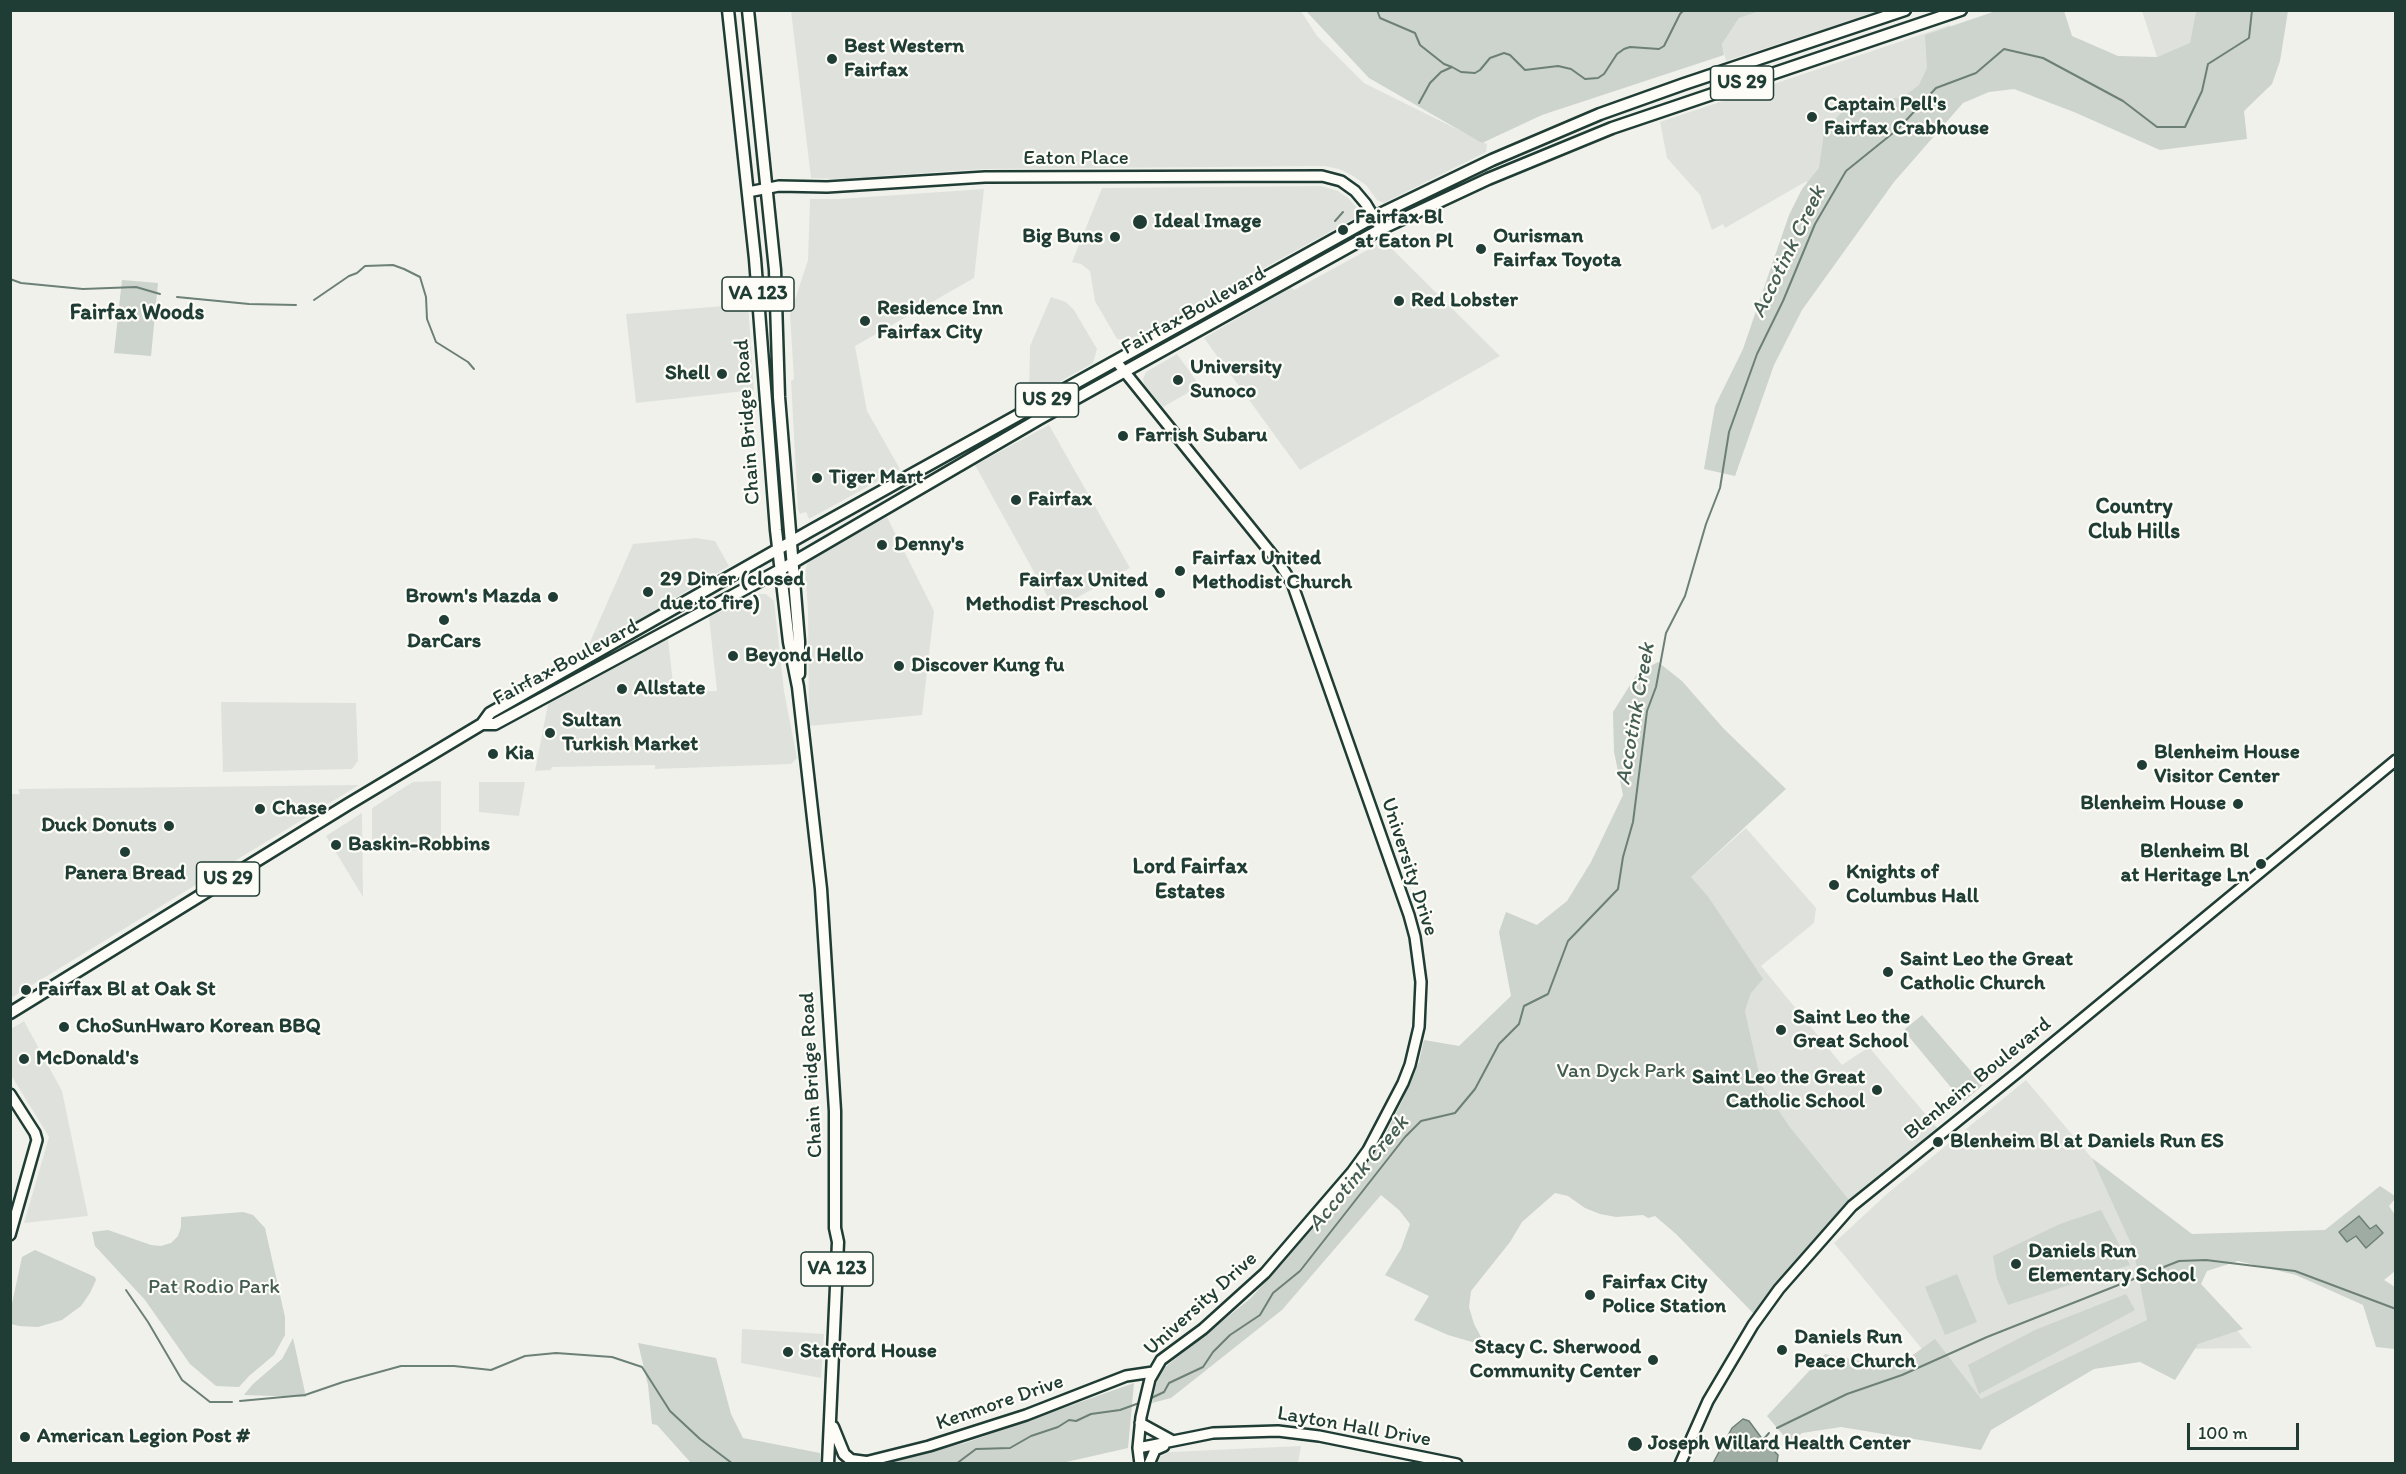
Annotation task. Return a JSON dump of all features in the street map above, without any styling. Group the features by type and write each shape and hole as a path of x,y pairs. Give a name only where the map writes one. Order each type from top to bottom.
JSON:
{"main road":[{"name":"Chain Bridge Road","path":"728,10 756,268 780,570 789,642 798,687 822,889 835,1111 835,1228 838,1242 828,1464"},
{"name":"Chain Bridge Road","path":"748,10 768,187 775,274 779,391 800,649 798,687"},
{"name":"Fairfax Boulevard","path":"10,1013 482,724 490,713 1374,217 1492,160 1600,114 1905,10"},
{"name":"Fairfax Boulevard","path":"482,724 495,724 780,570 889,505 1381,229 1497,175 1620,124 1961,10"},
{"path":"765,397 771,388 772,381 769,296 775,274"},
{"path":"830,1411 834,1432 844,1454 851,1460 862,1463"}],"street":[{"name":"Eaton Place","path":"748,192 768,187 827,187 996,177 1316,176 1334,178 1348,186 1364,200 1381,229"},
{"name":"University Drive","path":"1116,362 1279,563 1292,583 1409,915 1415,937 1421,982 1419,1026 1410,1065 1368,1150 1345,1180 1264,1273 1203,1329 1161,1360 1153,1372 1141,1420 1137,1448 1140,1464"},
{"name":"Blenheim Boulevard","path":"1680,1464 1708,1401 1753,1325 1779,1289 1852,1206 2396,760"},
{"path":"10,1094 35,1133 36,1140 31,1168 10,1235"},
{"name":"Kenmore Drive","path":"862,1463 929,1446 994,1425 1126,1376 1153,1372"},
{"path":"1141,1420 1160,1436 1174,1440"},
{"name":"Layton Hall Drive","path":"1137,1448 1213,1433 1278,1431 1319,1436 1457,1464"},
{"path":"1149,1464 1155,1450 1174,1440"}],"shaded area":[{"path":"791,11 1301,11 1317,36 1364,83 1487,144 1486,152 1384,203 1377,200 1366,185 1353,176 1339,169 1324,166 983,169 839,179 811,178"},
{"path":"1760,11 1880,11 1726,61 1722,44 1739,18"},
{"path":"2142,11 2196,11 2190,44 2157,57"},
{"path":"1950,25 1966,73 1852,183 1805,182 1725,228 1723,224 1712,230 1700,195 1667,158 1660,122"},
{"path":"1321,186 1338,191 1348,198 1358,209 1357,217 1131,341 1117,339 1095,301 1090,271 1081,264 1072,262 1102,188"},
{"path":"984,189 974,278 855,346 867,411 900,469 809,519 806,512 800,514 798,510 790,315 808,260 810,199"},
{"path":"1384,241 1500,356 1300,470 1204,338 1291,287 1294,290"},
{"path":"1051,297 1066,302 1074,310 1097,349 1093,363 1029,399 1030,346"},
{"path":"748,304 754,390 636,403 626,314"},
{"path":"1177,354 1200,386 1163,407 1144,384 1143,379 1146,372"},
{"path":"1049,425 1130,568 1055,610 975,465"},
{"path":"887,517 934,611 922,715 809,726 808,610 805,571 807,564 813,558"},
{"path":"696,538 715,541 729,566 586,651 633,544"},
{"path":"757,594 766,594 774,601 784,691 797,758 791,764 655,769 655,765 552,767 551,770 535,771 548,704 668,639 674,692 717,691 709,617"},
{"path":"221,702 356,703 358,761 352,769 223,772"},
{"path":"441,781 441,850 372,851 372,808 413,782"},
{"path":"479,782 525,782 519,816 479,812"},
{"path":"359,785 11,998 10,794 20,794 18,789"},
{"path":"362,813 363,897 326,836"},
{"name":"Saint Leo the Great School","path":"1746,828 1816,908 1814,923 1761,966 1842,1065 1869,1047 1938,1129 1850,1201 1790,1127 1762,1086 1745,1011 1751,993 1691,877"},
{"path":"24,1021 62,1091 88,1216 24,1223 49,1137 11,1075 11,1029"},
{"name":"Daniels Run Elementary School","path":"2026,1080 2252,1348 2105,1350 1986,1426 1834,1243 1888,1193"},
{"path":"2359,1216 2370,1229 2376,1225 2383,1233 2366,1248 2356,1236 2347,1242 2339,1232"},
{"path":"742,1329 824,1334 821,1378 741,1363"},
{"path":"1743,1419 1749,1421 1778,1455 1777,1463 1713,1463 1732,1428"},
{"path":"1301,1446 1298,1463 1154,1463 1157,1458 1170,1452"}],"green space":[{"path":"1306,11 1760,11 1739,18 1722,44 1724,55 1542,115 1482,143 1369,78"},
{"path":"1996,11 2064,11 2072,36 2118,56 2157,57 2190,43 2196,11 2288,11 2280,61 2272,84 2244,111 2247,139 2160,150 2074,112 2014,89 1989,92 1963,103 1894,182 1802,310 1774,365 1735,476 1704,469 1715,406 1743,349 1789,215 1802,189 1819,168 1824,133 1844,109 1882,99 1902,98 1919,85 1927,68 1925,35"},
{"path":"122,280 158,283 151,356 114,353"},
{"name":"Van Dyck Park","path":"1658,662 1682,681 1724,729 1786,789 1691,877 1709,898 1763,979 1751,993 1745,1011 1762,1086 1790,1127 1850,1201 1753,1313 1676,1234 1655,1216 1648,1218 1643,1215 1616,1217 1600,1214 1585,1208 1568,1196 1555,1193 1522,1222 1510,1242 1471,1291 1469,1307 1474,1324 1486,1346 1448,1335 1414,1320 1429,1296 1385,1275 1401,1249 1410,1224 1399,1210 1381,1195 1282,1310 1171,1398 1152,1403 1159,1372 1251,1298 1359,1176 1385,1136 1403,1099 1419,1062 1424,1040 1459,1046 1511,996 1499,932 1506,912 1537,925 1567,901 1591,862 1623,795 1614,752 1613,712 1637,674"},
{"path":"1922,1015 1983,1085 1963,1102 1905,1032 1905,1029"},
{"path":"2092,1158 2192,1234 2325,1230 2380,1186 2395,1196 2389,1206 2395,1215 2395,1271 2384,1280 2395,1287 2395,1349 2376,1347 2363,1305 2296,1275 2238,1261 2207,1271 2201,1284 2243,1329 2198,1344 2175,1380 2140,1362 2094,1369 1991,1430 1981,1450 1841,1427 1802,1433 1790,1443 1767,1416 1825,1354 1876,1364 1910,1357 1935,1339 1981,1399 2147,1320 2133,1248"},
{"path":"2101,1210 2130,1265 2008,1305 1997,1279 1993,1256 2060,1224"},
{"name":"Pat Rodio Park","path":"243,1212 253,1215 265,1228 285,1317 285,1335 274,1355 239,1387 216,1386 190,1364 145,1300 95,1246 92,1232 108,1230 151,1245 161,1246 171,1243 178,1236 181,1217"},
{"path":"35,1250 95,1277 96,1280 81,1306 62,1320 38,1327 11,1324 10,1313 22,1257"},
{"path":"1957,1274 1977,1322 1945,1335 1925,1287"},
{"path":"2126,1294 2135,1310 1979,1394 1968,1365 2035,1330"},
{"path":"293,1338 306,1397 244,1395 282,1359"},
{"path":"638,1343 716,1358 731,1414 743,1438 820,1453 820,1463 691,1463 657,1425 652,1424 648,1385"},
{"path":"1134,1383 1128,1448 1062,1463 881,1463 965,1443"}],"waterway":[{"path":"1377,10 1380,18 1415,33 1420,45 1444,64 1452,67"},
{"path":"1419,103 1430,83 1441,72 1452,67 1461,72 1475,73 1490,58 1504,53 1510,55 1525,70 1558,66 1571,69 1585,79 1598,78 1604,74 1617,54 1624,49 1630,47 1659,49 1664,46 1684,10"},
{"name":"Accotink Creek","path":"1147,1400 1164,1392 1169,1383 1203,1367 1213,1352 1230,1335 1260,1315 1273,1293 1300,1271 1405,1137 1421,1121 1455,1113 1475,1089 1499,1044 1519,1024 1524,1006 1548,994 1568,941 1618,889 1623,857 1633,822 1647,711 1656,687 1666,633 1685,596 1706,524 1720,488 1729,432 1757,354 1783,301 1815,224 1846,171 1898,129 1936,88 1976,73 2004,49 2043,58 2123,101 2157,127 2185,127 2202,91 2208,64 2249,38 2252,10"},
{"path":"1335,221 1343,212"},
{"path":"314,300 365,266 393,265 404,269 420,277 426,297 427,319 436,342 468,362 474,369"},
{"path":"10,279 21,283 83,289 136,287 160,294"},
{"path":"177,297 249,304 296,305"},
{"path":"1777,1428 1847,1394 1902,1375 1987,1337 2179,1261 2206,1260 2295,1271 2396,1309"},
{"path":"126,1290 182,1380 210,1402 232,1402"},
{"path":"240,1401 305,1395 401,1366 454,1366 491,1370 525,1356 556,1353 612,1357 642,1367 670,1411 700,1439 733,1464"},
{"name":"Accotink Creek","path":"956,1464 976,1449 1010,1448 1031,1436 1058,1427 1069,1420 1076,1421 1091,1414 1120,1410 1142,1402"},
{"path":"1762,1441 1769,1433"}],"place":[{"name":"Best Western Fairfax","path":"832,59"},
{"name":"Captain Pell's Fairfax Crabhouse","path":"1812,117"},
{"name":"Ideal Image","path":"1140,222"},
{"name":"Fairfax Bl at Eaton Pl","path":"1343,230"},
{"name":"Big Buns","path":"1115,237"},
{"name":"Ourisman Fairfax Toyota","path":"1481,249"},
{"name":"Red Lobster","path":"1399,301"},
{"name":"Residence Inn Fairfax City","path":"865,321"},
{"name":"Shell","path":"722,374"},
{"name":"University Sunoco","path":"1178,380"},
{"name":"Farrish Subaru","path":"1123,436"},
{"name":"Tiger Mart","path":"817,478"},
{"name":"Fairfax","path":"1016,500"},
{"name":"Denny's","path":"882,545"},
{"name":"Fairfax United Methodist Church","path":"1180,571"},
{"name":"29 Diner (closed due to fire)","path":"648,592"},
{"name":"Fairfax United Methodist Preschool","path":"1160,593"},
{"name":"Brown's Mazda","path":"553,597"},
{"name":"DarCars","path":"444,620"},
{"name":"Beyond Hello","path":"733,656"},
{"name":"Discover Kung fu","path":"899,666"},
{"name":"Allstate","path":"622,689"},
{"name":"Sultan Turkish Market","path":"550,733"},
{"name":"Kia","path":"493,754"},
{"name":"Blenheim House Visitor Center","path":"2142,765"},
{"name":"Blenheim House","path":"2238,804"},
{"name":"Chase","path":"260,809"},
{"name":"Duck Donuts","path":"169,826"},
{"name":"Baskin-Robbins","path":"336,845"},
{"name":"Panera Bread","path":"125,852"},
{"name":"Blenheim Bl at Heritage Ln","path":"2261,864"},
{"name":"Knights of Columbus Hall","path":"1834,885"},
{"name":"Saint Leo the Great Catholic Church","path":"1888,972"},
{"name":"Fairfax Bl at Oak St","path":"26,990"},
{"name":"ChoSunHwaro Korean BBQ","path":"64,1027"},
{"name":"Saint Leo the Great School","path":"1781,1030"},
{"name":"McDonald's","path":"24,1059"},
{"name":"Saint Leo the Great Catholic School","path":"1877,1090"},
{"name":"Blenheim Bl at Daniels Run ES","path":"1938,1142"},
{"name":"Daniels Run Elementary School","path":"2016,1264"},
{"name":"Fairfax City Police Station","path":"1590,1295"},
{"name":"Daniels Run Peace Church","path":"1782,1350"},
{"name":"Stafford House","path":"788,1352"},
{"name":"Stacy C. Sherwood Community Center","path":"1653,1360"},
{"name":"American Legion Post #","path":"25,1437"},
{"name":"Joseph Willard Health Center","path":"1635,1444"}],"district":[{"name":"Fairfax Woods","path":"137,313"},
{"name":"Country Club Hills","path":"2134,520"},
{"name":"Lord Fairfax Estates","path":"1190,880"}]}
